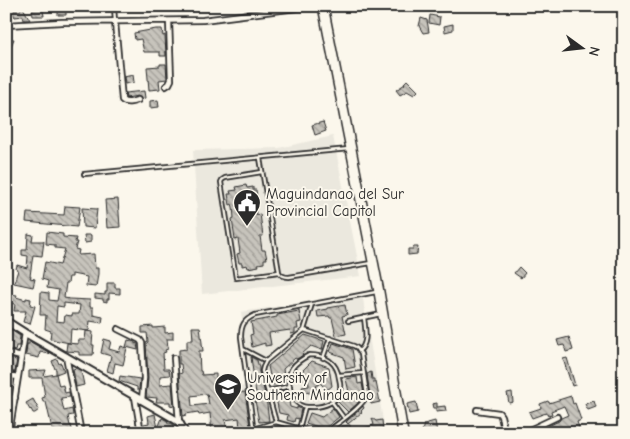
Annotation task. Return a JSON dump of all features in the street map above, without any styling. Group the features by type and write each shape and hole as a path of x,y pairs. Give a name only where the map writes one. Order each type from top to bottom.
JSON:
{"highway":[{"path":"323,6 383,313 403,433"}],"street":[{"path":"6,25 211,19 312,6"},
{"path":"166,86 170,84 171,80 169,20"},
{"path":"115,22 122,100 127,103 138,100"},
{"path":"6,321 25,334 179,422"},
{"path":"118,329 140,340 142,343 144,378 142,400"},
{"path":"9,433 9,418 25,334"},
{"path":"6,353 21,357"},
{"path":"66,356 81,433"},
{"path":"174,358 179,422 185,433"},
{"path":"6,375 18,377"},
{"path":"6,397 14,398"},
{"path":"135,397 141,433"},
{"path":"478,410 499,413 505,433"},
{"path":"523,433 557,417"}],"lane":[{"path":"114,6 115,22"},
{"path":"84,174 351,149"},
{"path":"260,158 278,272 282,276 289,277 373,263"},
{"path":"263,172 225,178 221,182 236,278 278,272"},
{"path":"254,433 241,330 243,323 255,315 379,292"},
{"path":"276,422 262,372 264,363 304,330 312,304"},
{"path":"348,321 383,313"},
{"path":"359,351 363,347 365,340 364,318"},
{"path":"304,330 354,346 361,354 366,399 326,433"},
{"path":"323,358 330,338"},
{"path":"243,349 266,361"},
{"path":"309,355 323,358 330,360 334,365 339,375 340,392 332,402 320,407 304,407 294,400 292,396 288,378 292,367 309,355"},
{"path":"339,375 364,373"},
{"path":"268,391 290,386"},
{"path":"332,402 344,418"},
{"path":"299,429 304,407"},
{"path":"253,429 276,422 314,433"}],"shaded area":[{"path":"333,136 361,276 202,294 193,150 279,148"},
{"path":"362,293 385,433 258,433 241,312"},
{"name":"University of Southern Mindanao","path":"246,386 251,433 192,433 209,429 205,392"}],"building":[{"path":"20,6 22,6 30,20 24,20 23,16 15,17 11,11 21,10"},
{"path":"352,6 370,6 370,8 353,12"},
{"path":"66,8 66,15 58,15 58,9"},
{"path":"32,10 43,10 44,16 33,16"},
{"path":"430,15 440,17 439,25 429,23"},
{"path":"421,18 427,20 429,32 423,33 419,26"},
{"path":"453,24 453,30 445,32 444,26"},
{"path":"11,29 11,39 14,39 11,46 6,44 8,36 6,36 6,32"},
{"path":"162,29 163,36 165,35 166,56 160,56 160,52 144,52 141,39 135,40 134,33"},
{"path":"160,64 166,64 167,79 159,80 160,89 149,90 147,67 160,66"},
{"path":"133,75 134,82 125,84 124,77"},
{"path":"407,80 418,91 414,95 407,91 400,95 396,90 405,84"},
{"path":"144,91 145,98 142,99 138,96 126,98 125,93"},
{"path":"158,100 159,107 150,108 150,101"},
{"path":"323,122 326,131 315,135 312,125"},
{"name":"Maguindanao del Sur Provincial Capitol","path":"246,185 247,188 253,187 253,190 256,190 257,198 254,198 256,215 260,214 263,236 260,236 262,250 265,250 267,259 264,259 264,263 258,264 259,266 248,268 247,265 242,266 242,263 239,263 237,254 240,253 238,239 235,240 232,219 234,218 233,207 232,204 230,205 228,194 231,194 230,191 237,190 236,187"},
{"path":"118,199 120,227 107,228 105,200"},
{"path":"65,206 80,207 77,227 26,222 27,213 64,215"},
{"path":"82,208 97,209 95,228 83,227"},
{"path":"47,232 63,234 63,237 76,238 75,249 79,250 78,255 94,254 95,268 98,268 96,287 86,286 87,277 72,274 72,277 69,277 68,283 66,283 64,298 90,300 90,307 93,307 93,315 103,317 102,323 90,321 89,331 71,329 70,343 50,339 51,331 45,329 46,315 40,315 41,292 49,293 49,300 57,301 59,290 47,288 48,281 42,279 45,262 60,265 65,249 55,248 55,245 46,244","holes":["64,303 80,305 79,314 65,315 64,322 56,321 57,306 64,307"]},
{"path":"28,234 33,235 32,241 44,241 42,256 33,255 30,278 35,279 33,287 14,283 18,270 16,269 17,265 27,268 28,256 22,255 22,250 27,250"},
{"path":"84,235 91,235 91,242 85,243"},
{"path":"413,247 418,247 417,254 408,255 408,249 413,249"},
{"path":"519,267 525,273 521,278 514,273"},
{"path":"107,283 115,283 115,288 120,288 120,294 109,293 107,302 103,301 103,299 95,298 95,294 105,295"},
{"path":"10,294 17,295 16,297 26,300 26,298 31,299 30,305 35,306 30,324 23,322 26,311 14,311 15,304 8,303"},
{"path":"345,305 347,315 342,316 346,334 336,336 332,318 329,316 318,317 317,311"},
{"path":"299,311 301,322 297,323 298,329 295,329 295,333 291,334 290,330 269,333 271,345 265,346 265,343 252,347 250,335 253,334 251,322"},
{"path":"153,326 153,328 165,327 165,333 173,332 173,339 167,339 168,349 163,353 164,369 169,369 170,375 160,376 160,385 172,384 174,406 170,405 170,402 156,402 157,398 146,397 148,378 146,343 148,342 147,333 142,333 142,327"},
{"path":"192,327 200,327 203,351 199,351 202,375 216,374 216,383 218,383 219,391 234,389 234,393 245,392 251,433 212,433 210,413 199,415 198,412 183,416 179,374 182,373 181,364 179,364 179,350 187,349 187,340 193,340","holes":["207,394 209,404 192,406 191,396","239,418 240,428 227,429 225,420"]},
{"path":"8,328 20,336 19,346 16,346 15,351 6,349"},
{"path":"86,331 93,332 93,355 79,355 79,352 66,351 67,343 78,344 78,340 85,340"},
{"path":"305,335 324,341 322,350 311,346 303,355 297,359 295,358 283,369 285,383 272,385 268,366"},
{"path":"569,337 573,350 566,352 564,345 559,346 557,340"},
{"path":"104,339 111,341 109,349 119,352 121,346 127,348 123,365 115,363 113,373 107,371 111,356 101,353"},
{"path":"128,340 135,342 135,344 137,343 138,350 126,347"},
{"path":"29,341 50,353 40,352 39,358 26,355"},
{"path":"333,343 352,349 355,367 346,369 344,357 330,352"},
{"path":"6,357 17,360 15,372 6,371"},
{"path":"251,357 257,360 266,397 269,421 259,422 254,395 256,394"},
{"path":"567,358 575,385 572,386 563,359"},
{"path":"57,359 64,371 56,374 52,361"},
{"path":"312,361 329,367 332,386 327,390 320,383 315,387 325,398 303,391 302,387 309,386 308,379 300,380 299,374"},
{"path":"76,368 81,371 84,385 76,387 73,369"},
{"path":"46,370 44,376 56,374 59,386 63,385 65,393 69,392 70,397 61,398 64,411 72,409 73,415 68,416 73,433 53,433 46,402 43,402 42,398 45,397 42,378 29,378 29,371"},
{"path":"371,372 374,383 376,382 380,402 371,404 367,374"},
{"path":"120,376 140,379 139,390 137,390 137,387 119,381"},
{"path":"357,377 358,384 362,383 364,394 348,412 338,402 349,392 346,379"},
{"path":"6,379 13,380 11,393 6,393"},
{"path":"287,390 290,407 301,409 299,419 295,418 294,422 287,420 288,415 279,413 275,393"},
{"path":"512,392 513,402 509,403 507,393"},
{"path":"571,396 581,420 577,422 581,433 573,433 570,426 551,433 548,426 568,415 564,406 551,411 552,414 547,415 547,413 532,418 529,412 541,408 540,404"},
{"path":"33,399 39,410 35,413 30,410 26,403"},
{"path":"594,401 596,407 588,410 585,404"},
{"path":"416,402 418,412 409,414 407,404"},
{"path":"437,403 437,407 445,406 446,411 436,412 436,408 433,408 432,404"},
{"path":"363,406 362,412 348,424 346,422"},
{"path":"333,408 339,417 324,429 306,423 310,413 322,417"},
{"path":"155,414 158,428 162,418 168,421 167,423 176,426 179,433 145,433 144,424 149,423 148,416"},
{"path":"372,418 376,421 382,420 383,430 364,432 364,428 374,425"},
{"path":"435,421 437,432 422,431 424,424"},
{"path":"350,425 351,430 348,433 343,433 342,426"}],"place":[{"name":"Maguindanao del Sur Provincial Capitol","path":"247,227"},
{"name":"University of Southern Mindanao","path":"228,411"}]}
